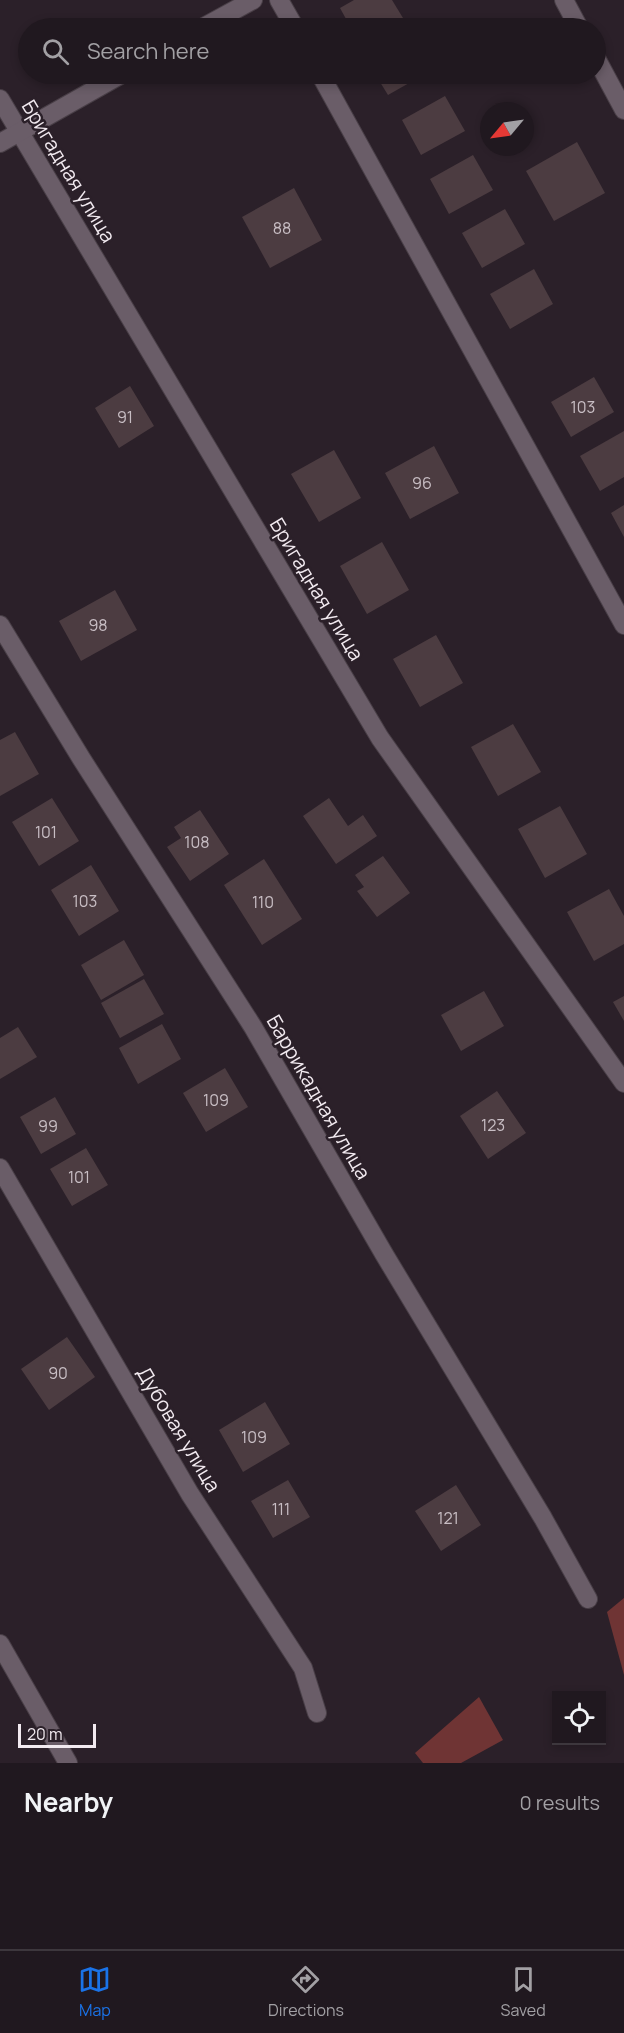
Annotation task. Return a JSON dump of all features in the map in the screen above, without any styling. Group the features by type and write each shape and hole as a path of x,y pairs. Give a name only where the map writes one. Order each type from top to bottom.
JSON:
{"street":[{"path":"220,18 253,0"},
{"path":"279,0 289,18"},
{"path":"564,0 574,18"},
{"path":"606,77 624,110"},
{"path":"0,142 105,84"},
{"path":"326,84 624,625"},
{"name":"Бригадная улица","path":"0,99 380,738 624,1083"},
{"name":"Баррикадная улица","path":"0,625 81,758 253,1027 384,1254 543,1518 588,1599"},
{"name":"Дубовая улица","path":"0,1168 190,1494 303,1668 317,1713"},
{"path":"0,1644 68,1763"}],"shaded area":[{"path":"624,1598 624,1675 607,1612"},
{"path":"479,1697 503,1740 461,1763 423,1763 415,1753"}],"building":[{"path":"354,0 392,0 403,18 346,18 340,8"},
{"path":"381,84 407,84 388,95"},
{"path":"445,96 465,131 421,155 402,120"},
{"path":"577,142 605,193 554,221 526,171"},
{"path":"473,155 493,190 449,214 430,179"},
{"path":"294,188 322,240 270,268 242,217"},
{"path":"505,209 525,244 482,268 462,233"},
{"path":"534,269 553,304 510,329 490,294"},
{"path":"594,377 614,412 571,437 551,402"},
{"path":"130,386 154,426 119,448 95,408"},
{"path":"624,431 624,477 600,491 580,456"},
{"path":"434,446 459,493 410,519 385,473"},
{"path":"334,450 361,498 319,522 291,474"},
{"path":"624,505 624,537 611,513"},
{"path":"382,542 409,590 367,614 340,566"},
{"path":"115,590 137,630 81,661 59,621"},
{"path":"436,635 463,683 420,707 393,659"},
{"path":"513,724 541,772 498,796 471,747"},
{"path":"15,732 39,774 0,796 0,740"},
{"path":"52,798 79,841 39,866 12,822"},
{"path":"329,798 348,826 363,815 377,836 336,864 303,816"},
{"path":"560,806 587,854 545,878 518,829"},
{"path":"200,810 229,854 190,881 167,847 181,838 174,827"},
{"path":"383,856 410,893 377,917 357,891 364,887 355,875"},
{"path":"264,859 302,919 262,945 224,885"},
{"path":"91,865 119,911 79,936 51,890"},
{"path":"609,889 624,916 624,944 594,961 567,912"},
{"path":"124,940 144,975 101,1000 81,965"},
{"path":"144,979 164,1014 120,1038 101,1003"},
{"path":"484,991 504,1026 461,1051 441,1015"},
{"path":"624,996 624,1021 613,1002"},
{"path":"162,1024 181,1059 138,1084 119,1048"},
{"path":"18,1027 37,1057 0,1079 0,1038"},
{"path":"225,1068 248,1107 206,1132 183,1093"},
{"path":"497,1091 526,1133 488,1159 460,1116"},
{"path":"55,1097 76,1134 41,1154 20,1117"},
{"path":"86,1148 108,1185 72,1206 50,1169"},
{"path":"67,1337 95,1377 49,1410 21,1369"},
{"path":"265,1402 290,1444 243,1472 219,1430"},
{"path":"288,1480 310,1517 273,1538 251,1501"},
{"path":"456,1485 481,1525 441,1551 415,1511"}]}
